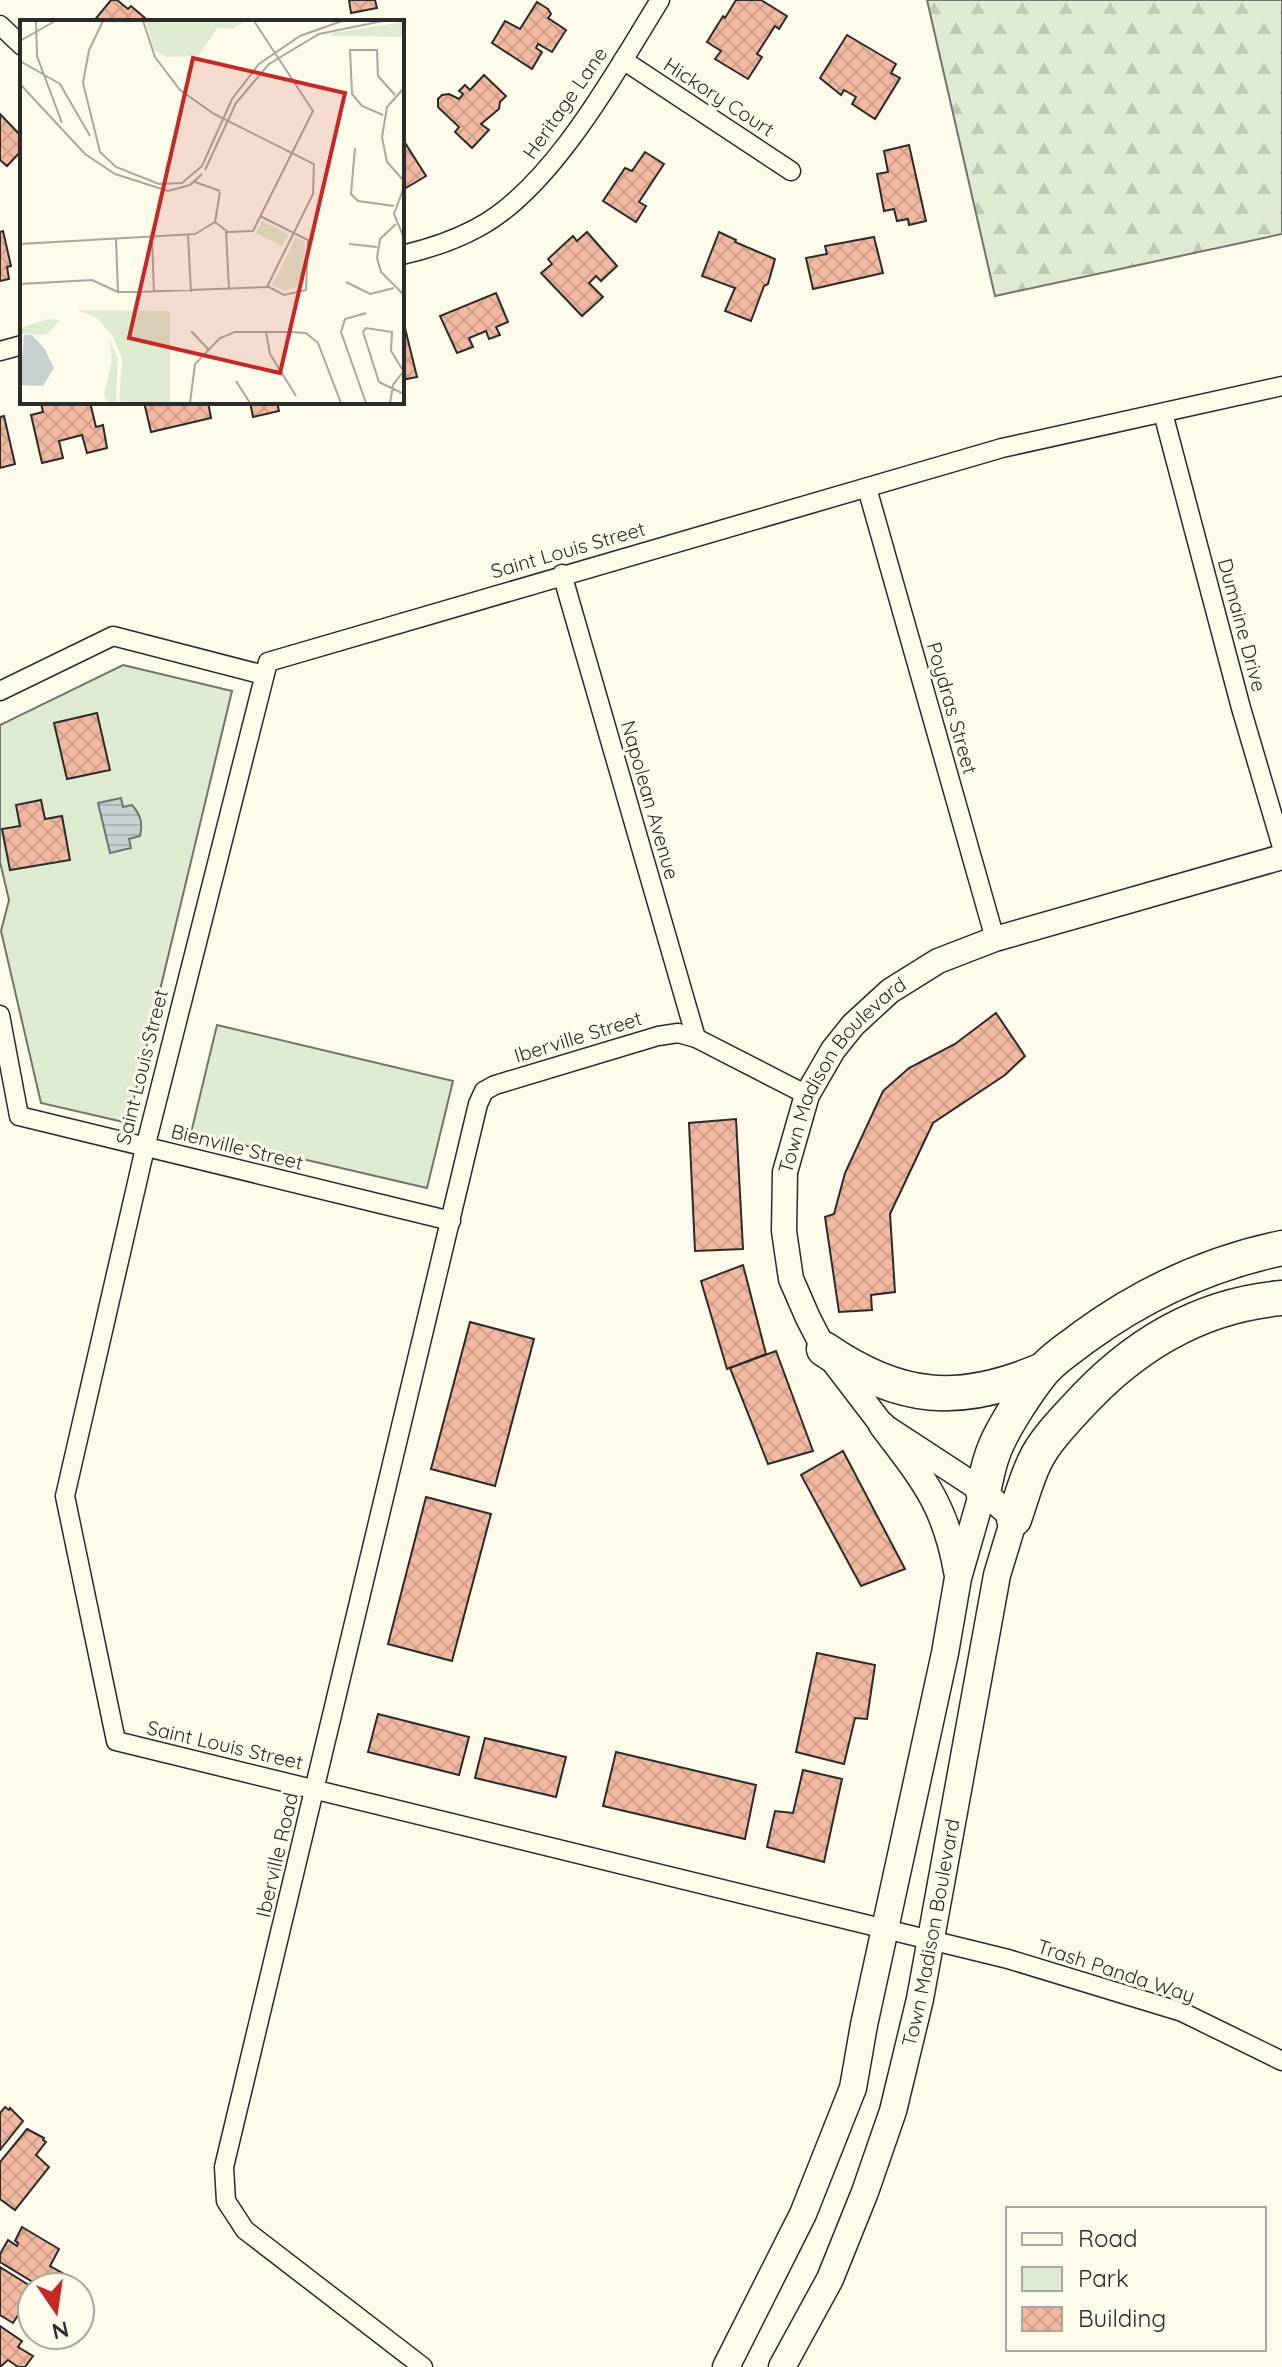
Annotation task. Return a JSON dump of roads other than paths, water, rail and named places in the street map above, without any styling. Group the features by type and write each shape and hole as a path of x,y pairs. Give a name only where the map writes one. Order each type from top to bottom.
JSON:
{"highway":[{"path":"824,1349 848,1366 878,1380 931,1394 976,1392 1007,1385 1043,1370 1117,1312 1178,1282 1238,1258 1282,1248"},
{"path":"1014,1519 1036,1459 1064,1421 1099,1383 1144,1346 1179,1326 1216,1311 1282,1298"},
{"path":"983,1491 992,1453 1043,1370"}],"main road":[{"path":"882,1425 933,1493 951,1538 958,1578"},
{"path":"726,2367 803,2214 853,2088 958,1578 983,1491"},
{"name":"Town Madison Boulevard","path":"782,2367 830,2279 893,2111 920,1999 997,1575 1014,1519"}],"street":[{"name":"Heritage Lane","path":"404,255 436,247 480,227 545,172 623,60 660,0"},
{"path":"0,25 20,44"},
{"name":"Hickory Court","path":"623,60 791,171"},
{"path":"0,351 20,346"},
{"name":"Saint Louis Street","path":"929,1940 116,1741 65,1496 145,1148 268,662 282,655 1002,448 1282,386"},
{"name":"Dumaine Drive","path":"1163,413 1241,708 1282,847"},
{"name":"Poydras Street","path":"867,488 995,939"},
{"name":"Napolean Avenue","path":"562,574 696,1038"},
{"path":"0,691 113,636 264,675"},
{"name":"Town Madison Boulevard","path":"1014,1519 983,1491 882,1425 824,1349 791,1279 784,1231 785,1172 807,1095 833,1050 853,1025 890,991 938,961 995,939 1282,857"},
{"name":"Bienville Street","path":"0,1015 19,1116 451,1221"},
{"name":"Iberville Street","path":"451,1221 478,1104 484,1091 495,1085 658,1036 678,1033 696,1038 807,1095"},
{"name":"Iberville Road","path":"423,2367 245,2230 226,2201 224,2167 451,1221"},
{"name":"Trash Panda Way","path":"929,1940 1008,1959 1182,2012 1282,2061"}]}
